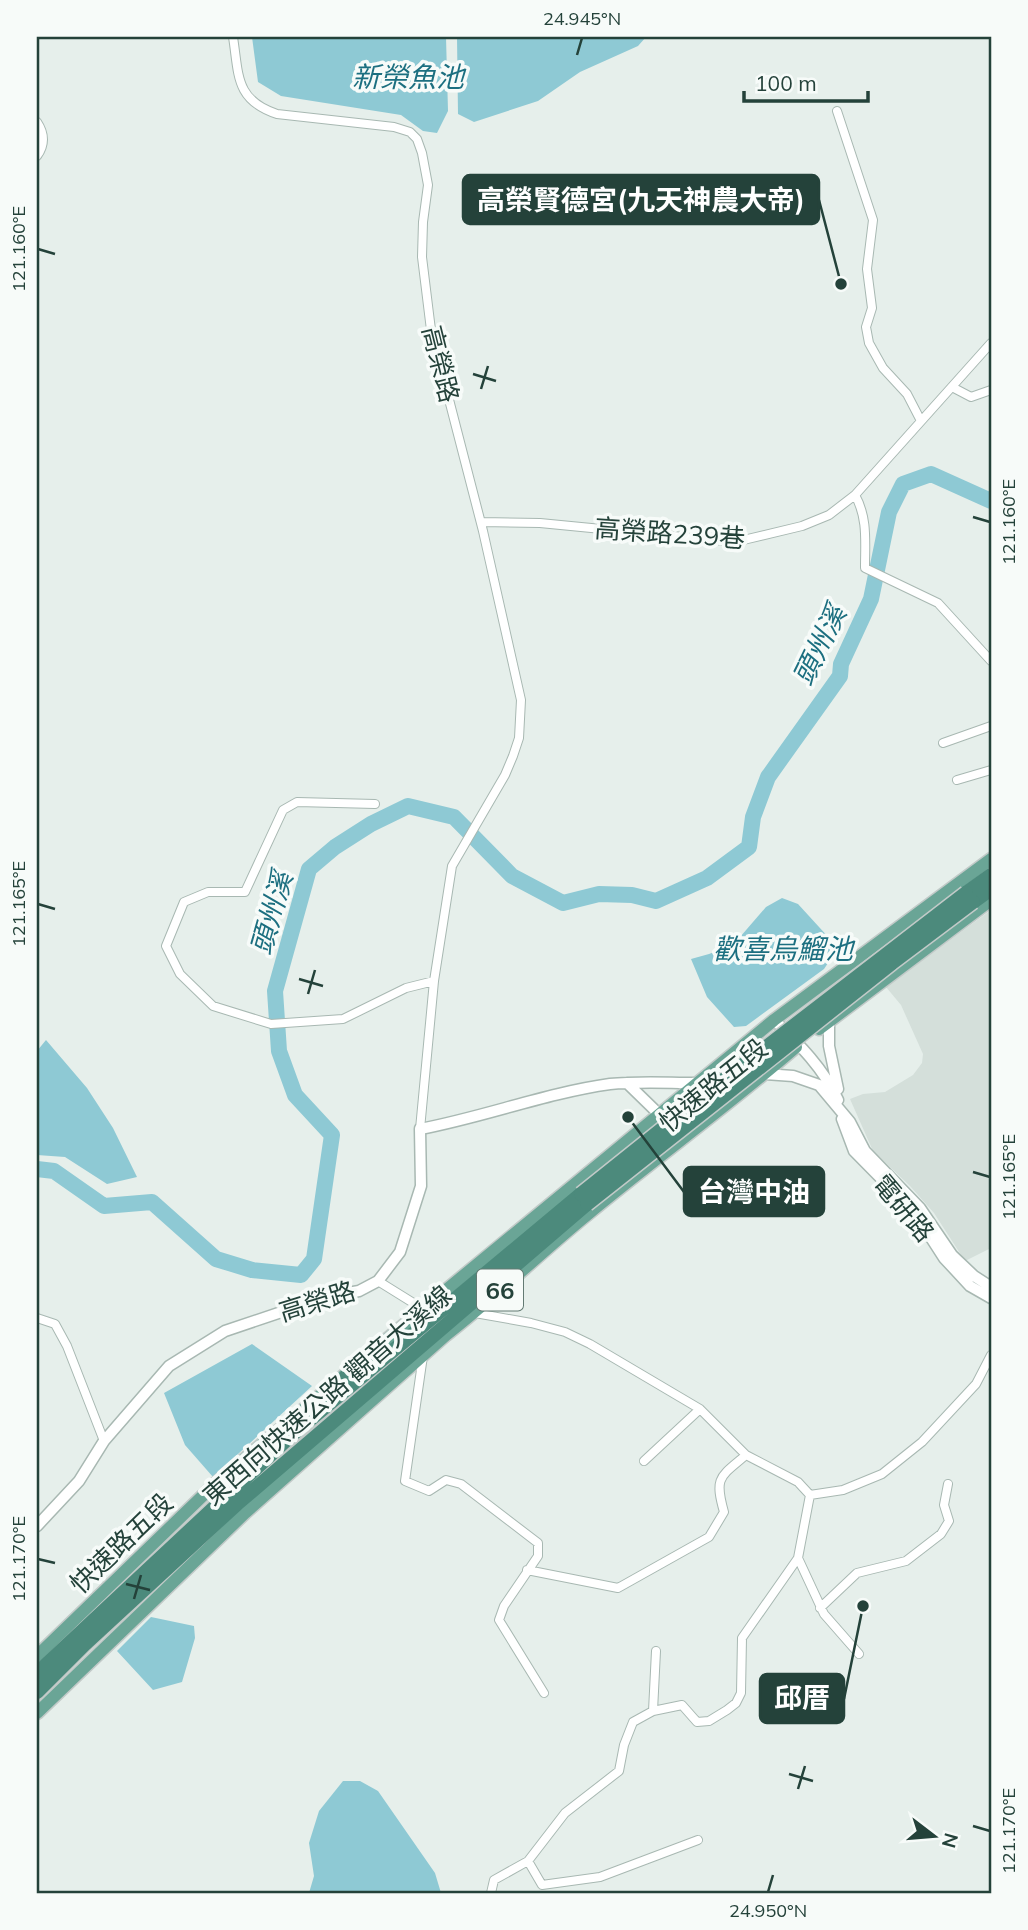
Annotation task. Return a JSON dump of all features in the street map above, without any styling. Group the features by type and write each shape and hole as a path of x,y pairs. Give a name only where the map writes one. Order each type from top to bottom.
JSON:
{"highway":[{"name":"東西向快速公路 觀音大溪線","path":"37,1673 294,1433 369,1368 646,1141 885,953 991,875"},
{"name":"東西向快速公路 觀音大溪線","path":"37,1692 85,1644 297,1452 587,1204 892,963 991,889"},
{"path":"294,1433 358,1363"},
{"path":"297,1452 376,1397"}],"main road":[{"name":"快速路五段","path":"37,1656 216,1483 358,1363 774,1020 991,859"},
{"name":"快速路五段","path":"37,1713 245,1513 587,1215 799,1044 991,900"}],"street":[{"name":"高榮路","path":"37,1526 79,1481 104,1441 169,1366 225,1331 326,1297 359,1291 378,1281 400,1252 421,1186 420,1129 434,981 452,866 505,775 519,738 521,700 481,522 431,330 422,257 427,175 417,139 410,132 394,127 277,114 261,108 246,95 240,82 233,37"},
{"path":"837,111 873,220 867,269 872,308 866,327 869,343 883,368 907,394 921,421"},
{"path":"37,122 44,141 37,156"},
{"name":"高榮路239巷","path":"481,522 540,523 735,542 754,540 802,526 830,515 855,495 991,343"},
{"path":"953,387 971,397 991,390"},
{"path":"855,495 866,525 865,568 938,603 991,661"},
{"path":"943,743 991,726"},
{"path":"957,780 991,770"},
{"path":"375,804 297,802 283,810 245,891 208,892 184,902 166,946 180,974 213,1006 271,1024 343,1019 406,988 434,981"},
{"name":"電研路","path":"774,1020 799,1044 830,1082 854,1151 915,1213 944,1258 970,1286 991,1298"},
{"path":"829,1022 829,1046 840,1108"},
{"name":"電研路","path":"765,1074 793,1076 819,1086 840,1108 865,1151 920,1208 952,1255 974,1276 991,1287"},
{"path":"626,1083 682,1138"},
{"path":"420,1129 459,1122 610,1084 696,1083"},
{"path":"378,1281 423,1309"},
{"path":"475,1312 565,1332 590,1344 701,1409 746,1455 798,1482 810,1495"},
{"path":"37,1318 55,1324 67,1346 104,1441"},
{"path":"810,1495 843,1490 882,1474 922,1442 975,1384 991,1355"},
{"path":"423,1356 405,1481 429,1490 446,1480 461,1484 538,1543 538,1556 504,1605 499,1620 544,1693"},
{"path":"644,1461 701,1409"},
{"path":"527,1570 618,1588 709,1537 724,1512 718,1491 722,1475 746,1455"},
{"path":"820,1608 857,1573 905,1561 942,1534 949,1521 944,1505 948,1484"},
{"path":"491,1893 494,1880 528,1861 565,1813 619,1771 624,1745 633,1722 653,1712 681,1705 697,1722 709,1721 736,1703 741,1693 742,1638 798,1558 810,1495"},
{"path":"798,1558 820,1608 859,1654"},
{"path":"653,1712 656,1651"},
{"path":"528,1861 542,1885 566,1883 600,1877 698,1840"}],"shaded area":[{"path":"991,910 991,1248 965,1261 934,1213 873,1151 850,1099 863,1094 885,1092 913,1075 922,1063 923,1054 901,1005 886,987"}],"water":[{"name":"新榮魚池","path":"252,37 446,37 448,111 437,133 423,131 401,115 281,96 258,82"},
{"name":"新榮魚池","path":"457,37 646,37 638,46 580,72 538,101 474,122 458,114"},
{"name":"歡喜烏鰡池","path":"782,898 798,904 830,939 830,960 824,969 746,1026 734,1027 707,997 691,959 734,944 766,907"},
{"path":"46,1040 87,1088 113,1128 137,1177 107,1184 65,1157 37,1155 37,1051"},
{"path":"252,1344 312,1386 213,1477 185,1445 164,1393"},
{"path":"151,1617 194,1626 195,1638 182,1682 153,1690 117,1651"},
{"path":"343,1781 360,1781 378,1791 435,1873 441,1893 309,1893 314,1876 309,1843 319,1811"}],"waterway":[{"name":"頭州溪","path":"37,1169 54,1171 104,1206 152,1202 216,1259 252,1270 301,1275 314,1259 332,1135 295,1095 279,1051 275,991 309,869 335,847 371,824 408,806 454,817 512,876 563,903 599,894 632,895 656,901 707,878 749,847 753,817 768,777 840,676 841,664 871,599 889,512 903,484 931,474 991,501"}],"place":[{"name":"高榮賢德宮(九天神農大帝)","path":"841,284"},
{"name":"台灣中油","path":"628,1117"},
{"name":"邱厝","path":"863,1606"}]}
